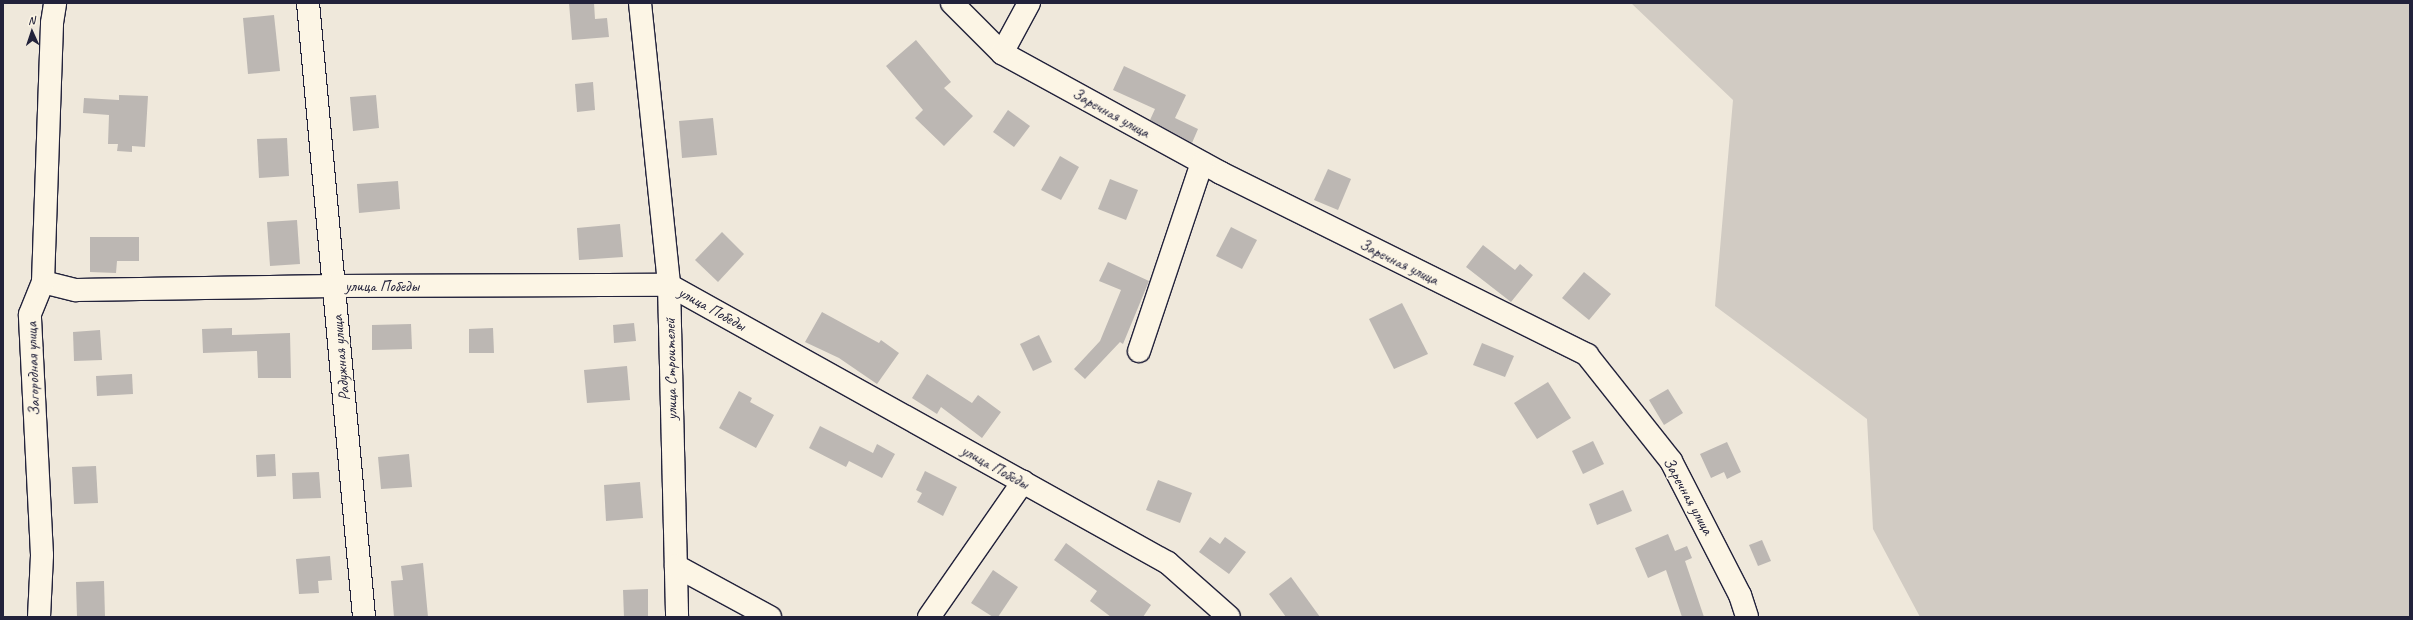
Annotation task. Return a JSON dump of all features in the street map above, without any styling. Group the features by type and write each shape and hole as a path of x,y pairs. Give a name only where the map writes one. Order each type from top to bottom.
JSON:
{"street":[{"name":"Загородная улица","path":"38,617 42,555 30,314 43,282 52,24 55,3"},
{"name":"Радужная улица","path":"308,3 364,617"},
{"name":"улица Строителей","path":"640,3 669,285 677,617"},
{"name":"Заречная улица","path":"952,3 1002,53 1202,163 1587,356 1671,461 1740,595 1748,617"},
{"path":"1002,53 1029,3"},
{"path":"1139,351 1202,163"},
{"name":"улица Победы","path":"43,282 76,290 334,286 669,285 1168,563 1229,617"},
{"path":"929,617 1023,482"},
{"path":"676,566 770,617"}],"shaded area":[{"path":"1631,3 2410,3 2410,617 1920,617 1873,529 1867,419 1715,306 1733,100"}],"building":[{"path":"569,3 594,3 595,19 607,18 609,37 572,40"},
{"path":"274,15 280,71 248,74 243,18"},
{"path":"916,40 951,82 944,88 973,116 944,146 915,118 923,110 886,66"},
{"path":"1124,66 1186,95 1175,118 1198,129 1192,143 1150,120 1155,109 1113,90"},
{"path":"593,82 595,110 577,112 575,84"},
{"path":"119,95 148,96 145,147 132,146 132,152 117,151 118,144 108,144 109,115 83,113 84,98 119,100"},
{"path":"376,95 379,128 353,131 350,97"},
{"path":"1008,110 1030,126 1014,147 993,132"},
{"path":"713,118 717,155 682,158 679,121"},
{"path":"287,138 289,176 259,178 257,139"},
{"path":"1060,156 1079,167 1061,200 1041,190"},
{"path":"1328,169 1351,179 1338,210 1314,200"},
{"path":"1110,179 1138,190 1126,220 1098,209"},
{"path":"398,181 400,209 359,213 357,184"},
{"path":"297,220 300,264 270,266 267,222"},
{"path":"620,224 623,257 579,260 577,228"},
{"path":"1231,227 1257,240 1242,269 1216,256"},
{"path":"722,232 744,254 718,282 695,260"},
{"path":"90,237 139,237 139,261 117,261 116,273 90,272"},
{"path":"1483,245 1515,270 1520,264 1533,275 1511,302 1466,267"},
{"path":"1108,262 1149,281 1123,344 1120,342 1085,379 1074,369 1100,341 1121,290 1099,281"},
{"path":"1584,272 1611,294 1589,320 1562,298"},
{"path":"1402,303 1428,354 1394,369 1369,319"},
{"path":"822,312 879,343 881,340 899,353 877,384 839,358 805,342"},
{"path":"634,323 636,341 614,343 613,325"},
{"path":"411,324 412,349 372,350 372,325"},
{"path":"232,328 232,335 290,333 291,378 258,378 257,351 203,353 202,329"},
{"path":"493,328 494,353 469,353 469,329"},
{"path":"100,330 102,360 74,361 73,332"},
{"path":"1039,335 1052,362 1033,371 1020,344"},
{"path":"1482,343 1514,356 1505,377 1473,365"},
{"path":"627,366 630,400 587,403 584,370"},
{"path":"132,374 133,394 97,396 96,376"},
{"path":"927,374 972,403 978,395 1001,412 982,438 941,407 937,414 912,398"},
{"path":"1548,382 1571,418 1537,439 1514,403"},
{"path":"1668,389 1683,413 1664,425 1649,400"},
{"path":"739,391 752,398 750,402 774,415 756,448 719,428"},
{"path":"820,426 873,453 877,444 895,454 882,478 849,461 846,467 809,448"},
{"path":"1593,441 1604,464 1583,474 1572,451"},
{"path":"1727,442 1741,472 1727,479 1724,472 1711,478 1700,454"},
{"path":"275,454 276,476 257,477 256,455"},
{"path":"409,454 412,487 381,489 378,457"},
{"path":"96,466 98,503 74,504 72,467"},
{"path":"925,471 957,487 943,516 917,502 922,493 916,490"},
{"path":"319,472 321,498 293,499 292,473"},
{"path":"1158,480 1192,493 1180,523 1146,510"},
{"path":"640,482 643,518 606,521 604,485"},
{"path":"1623,490 1632,511 1597,525 1589,504"},
{"path":"1668,534 1675,551 1687,546 1692,558 1685,561 1704,617 1682,617 1666,570 1648,578 1635,548"},
{"path":"1210,537 1220,544 1225,537 1246,552 1229,574 1199,552"},
{"path":"1762,540 1771,561 1758,566 1749,545"},
{"path":"1066,543 1151,605 1143,617 1111,617 1090,601 1097,591 1054,560"},
{"path":"330,556 332,580 318,581 319,593 299,594 296,559"},
{"path":"423,563 428,617 394,617 391,581 403,580 401,566"},
{"path":"993,570 1018,587 998,617 993,617 971,603"},
{"path":"1291,577 1320,617 1286,617 1269,594"},
{"path":"104,581 105,617 77,617 76,582"},
{"path":"648,589 648,617 624,617 623,590"}]}
